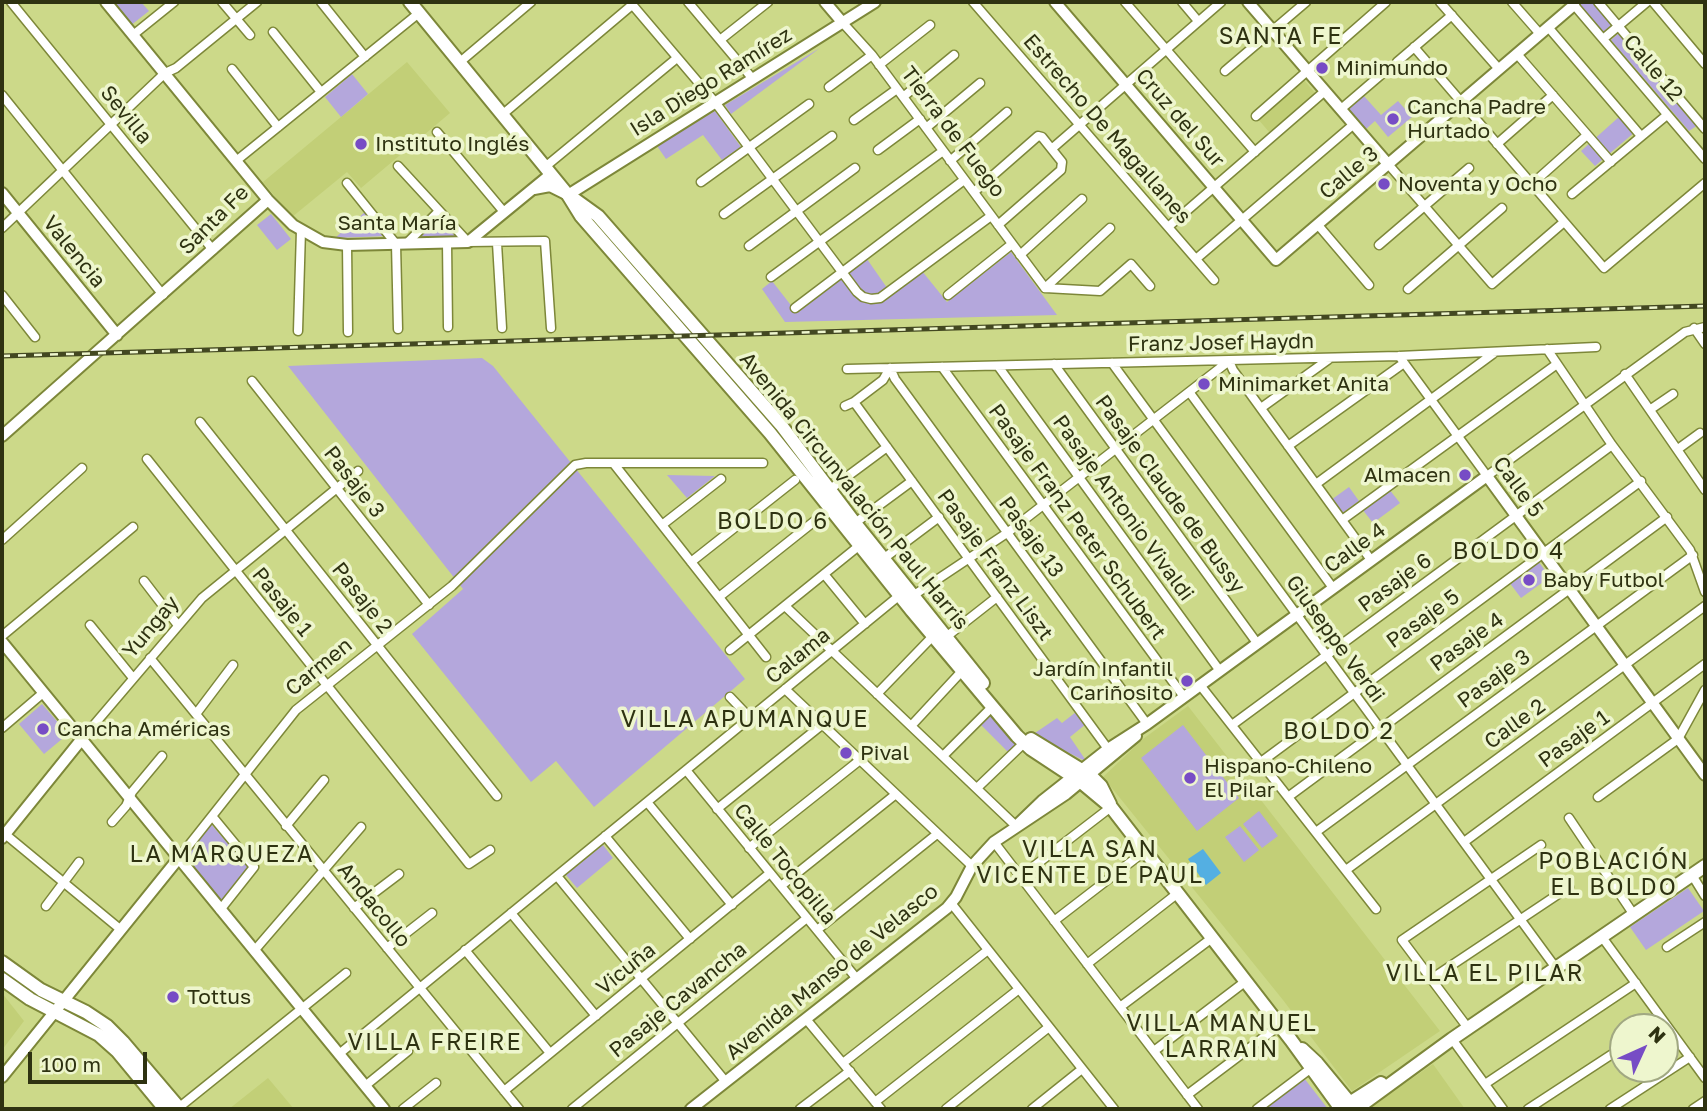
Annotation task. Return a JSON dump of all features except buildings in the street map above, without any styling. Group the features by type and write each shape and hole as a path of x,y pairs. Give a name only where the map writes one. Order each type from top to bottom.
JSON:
{"main road":[{"name":"Avenida Circunvalación Paul Harris","path":"410,2 568,195 581,216 770,433 860,545 940,637 1028,737 1081,775 1111,807 1280,1025 1310,1069 1347,1108"},
{"name":"Avenida Circunvalación Paul Harris","path":"568,195 598,216 781,425 883,559 906,595"},
{"name":"Avenida Circunvalación Paul Harris","path":"940,637 962,671 1024,743 1081,775"},
{"path":"1347,1108 1701,872"},
{"path":"2,962 30,983 97,1018 115,1034 178,1109"},
{"path":"2,979 108,1042 165,1109"},
{"name":"Avenida Circunvalación Paul Harris","path":"1291,1040 1311,1056 1347,1108"}],"street":[{"name":"Sevilla","path":"12,2 213,250"},
{"name":"Santa Fe","path":"2,436 268,200 106,2"},
{"path":"133,35 173,2"},
{"path":"222,2 250,35"},
{"path":"2,228 165,73 176,68 257,2"},
{"path":"321,2 365,57"},
{"path":"460,62 531,2"},
{"path":"720,40 768,2"},
{"name":"Tierra de Fuego","path":"825,2 872,55 1045,288"},
{"name":"Isla Diego Ramírez","path":"568,195 875,2"},
{"name":"Estrecho De Magallanes","path":"973,2 1214,280"},
{"name":"Cruz del Sur","path":"1055,2 1276,260"},
{"path":"1125,2 1255,152"},
{"path":"1182,2 1198,21"},
{"path":"1055,146 1221,2"},
{"path":"1248,2 1492,284 1564,222"},
{"path":"1225,71 1306,2"},
{"path":"1256,116 1387,2"},
{"path":"1440,2 1499,69"},
{"path":"1512,2 1544,31 1642,136"},
{"path":"1598,2 1705,127 1688,139"},
{"path":"1603,39 1647,2"},
{"path":"1653,2 1705,64"},
{"path":"503,114 631,3 715,102 860,295 871,299 884,295 991,216"},
{"path":"692,3 752,78"},
{"name":"Calle 3","path":"1276,260 1544,31 1573,3"},
{"name":"Calle 12","path":"1573,3 1705,159"},
{"path":"236,161 419,13"},
{"path":"1397,62 1452,15"},
{"path":"879,65 930,25"},
{"path":"273,32 321,92"},
{"path":"1414,47 1604,268 1705,183"},
{"path":"1517,54 1611,162"},
{"path":"830,87 872,55"},
{"path":"903,97 954,55"},
{"path":"548,170 677,58"},
{"path":"232,69 278,127"},
{"path":"1341,109 1383,73"},
{"path":"926,128 980,83"},
{"path":"854,120 897,89"},
{"path":"1168,227 1325,91"},
{"path":"2,95 163,295"},
{"path":"1497,144 1553,95"},
{"path":"701,182 809,104"},
{"path":"950,161 1007,112"},
{"path":"1572,194 1667,115"},
{"path":"878,150 920,119"},
{"path":"1196,259 1354,124"},
{"path":"437,132 505,212"},
{"path":"1532,184 1587,135"},
{"path":"724,214 832,136"},
{"path":"974,192 1038,136 1062,162 1061,170 998,225"},
{"path":"771,276 943,151"},
{"path":"398,166 468,242 545,241 551,328"},
{"path":"749,246 855,168"},
{"path":"1379,245 1469,168"},
{"name":"Santa María","path":"525,195 548,170"},
{"path":"795,308 964,180"},
{"path":"346,183 402,243 398,329"},
{"name":"Santa María","path":"268,200 301,230 323,242 347,245 468,242 534,189 555,187 568,195"},
{"name":"Valencia","path":"2,193 117,335"},
{"path":"1020,255 1082,199"},
{"path":"1408,289 1502,208"},
{"path":"402,243 439,211"},
{"path":"1318,225 1369,285"},
{"path":"1045,288 1110,228"},
{"path":"298,331 301,230"},
{"path":"447,243 448,327"},
{"path":"497,243 502,328"},
{"path":"948,295 1012,244"},
{"path":"347,245 348,332"},
{"path":"1045,288 1100,291 1131,264 1150,286"},
{"path":"2,295 35,337"},
{"path":"1585,404 1685,332 1705,327"},
{"path":"1694,328 1705,344"},
{"name":"Franz Josef Haydn","path":"846,369 1330,358 1401,360 1596,347"},
{"path":"1547,349 1693,555 1705,592"},
{"path":"1316,484 1496,352"},
{"path":"1261,408 1330,358"},
{"path":"1288,446 1401,360"},
{"name":"Calle 5","path":"1401,360 1705,775"},
{"path":"1230,361 1233,370 1371,560"},
{"name":"Calama","path":"338,1054 865,624 906,595 969,559 1007,533 1230,361"},
{"name":"Giuseppe Verdi","path":"1112,363 1556,968"},
{"path":"1342,520 1557,364"},
{"name":"Pasaje Claude de Bussy","path":"1054,365 1257,643"},
{"name":"Pasaje Antonio Vivaldi","path":"998,366 1220,671"},
{"name":"Pasaje Franz Peter Schubert","path":"943,367 1184,697"},
{"path":"845,406 883,380 890,368"},
{"name":"Pasaje 13","path":"890,368 895,379 1147,724"},
{"path":"1625,374 1705,488"},
{"name":"Pasaje 3","path":"252,381 429,605"},
{"path":"1190,393 1333,588"},
{"path":"1651,409 1673,394"},
{"name":"Pasaje Franz Liszt","path":"854,402 1108,749"},
{"name":"Calle 4","path":"1081,775 1108,749 1147,724 1585,404"},
{"name":"Pasaje 2","path":"200,422 497,796"},
{"path":"1678,449 1700,433"},
{"name":"Pasaje 6","path":"1232,725 1612,444"},
{"path":"829,490 887,447"},
{"name":"Pasaje 1","path":"146,459 469,864 490,850"},
{"name":"Carmen","path":"2,1077 291,715 464,575 573,467 582,463 763,463"},
{"path":"614,464 766,657"},
{"path":"2,540 82,468"},
{"name":"Yungay","path":"3,836 202,598 358,471"},
{"path":"662,525 721,479"},
{"path":"691,562 795,480"},
{"path":"855,523 912,481"},
{"name":"Pasaje 5","path":"1261,762 1641,481"},
{"path":"719,597 831,508"},
{"path":"883,559 939,517"},
{"name":"Pasaje 4","path":"1288,797 1667,517"},
{"path":"2,636 133,527"},
{"path":"730,650 860,545"},
{"name":"Pasaje 3","path":"1316,832 1693,555"},
{"path":"824,574 865,624"},
{"path":"144,582 177,625"},
{"path":"877,694 940,637 997,597"},
{"path":"785,606 1016,825"},
{"name":"Calle 2","path":"1346,870 1705,606"},
{"path":"90,625 133,678"},
{"path":"2,642 384,1109"},
{"name":"Andacollo","path":"150,658 519,1109"},
{"name":"Pasaje 1","path":"1464,842 1705,664"},
{"path":"196,714 233,665"},
{"path":"911,726 962,671"},
{"path":"1200,685 1376,909"},
{"path":"785,689 972,866"},
{"path":"1598,797 1678,739 1705,690"},
{"path":"2,728 43,693"},
{"path":"730,697 750,718"},
{"path":"943,756 992,707"},
{"path":"717,809 823,724"},
{"name":"Calle 4","path":"1081,775 1116,754 1147,724"},
{"path":"977,788 1024,743"},
{"path":"112,822 130,799 132,792 162,756"},
{"path":"750,848 860,760"},
{"name":"Calle Tocopilla","path":"686,770 857,979"},
{"name":"Avenida Manso de Velasco","path":"691,1109 951,903 972,866 994,842 1050,805 1081,775"},
{"path":"286,826 324,780"},
{"path":"781,886 896,794"},
{"path":"647,802 732,905"},
{"path":"1020,877 1111,807"},
{"path":"212,816 254,867 220,910"},
{"path":"1569,818 1634,915"},
{"path":"254,951 361,827"},
{"path":"817,930 937,834"},
{"path":"3,836 120,929"},
{"path":"605,836 690,939"},
{"path":"994,842 1198,1109"},
{"path":"1468,1028 1402,940 1541,845"},
{"path":"1054,921 1145,851"},
{"path":"46,906 79,862"},
{"path":"1701,872 1705,896"},
{"name":"Vicuña","path":"504,1091 770,873"},
{"path":"354,908 398,874"},
{"path":"557,876 726,1082"},
{"path":"1431,979 1569,887"},
{"path":"1087,964 1178,893"},
{"path":"951,903 1114,1109"},
{"path":"387,948 432,913"},
{"path":"511,913 596,1016"},
{"name":"Pasaje Cavancha","path":"572,1109 807,918"},
{"path":"1667,947 1705,922"},
{"path":"1602,937 1658,1013"},
{"path":"1120,1007 1212,938"},
{"path":"465,950 550,1053"},
{"path":"843,1063 988,950"},
{"path":"178,1109 346,973"},
{"path":"1154,1051 1246,982"},
{"path":"1485,1084 1636,983"},
{"path":"875,1102 1019,989"},
{"path":"806,1019 881,1109"},
{"path":"1187,1095 1280,1025"},
{"path":"946,1109 1049,1027"},
{"path":"1452,1039 1503,1109"},
{"path":"1679,1042 1705,1078"},
{"path":"365,1086 408,1051"},
{"path":"1528,1109 1609,1056"},
{"path":"1610,1109 1690,1057"},
{"path":"1034,1109 1082,1069"},
{"path":"1257,1109 1310,1069"},
{"path":"800,1109 850,1071"},
{"path":"403,1109 436,1083"},
{"path":"1693,1109 1705,1101"}],"shaded area":[{"path":"110,2 141,2 149,11 130,26"},
{"path":"1578,2 1594,2 1613,24 1603,32"},
{"path":"1620,32 1698,125 1689,131 1611,40"},
{"path":"820,48 731,114 725,105"},
{"name":"Instituto Inglés","path":"407,62 450,113 361,188 347,172 292,217 263,182"},
{"path":"352,74 368,94 341,117 325,97"},
{"path":"1302,78 1316,94 1270,133 1257,118"},
{"path":"1363,95 1381,115 1398,101 1412,117 1388,137 1375,121 1365,130 1346,109"},
{"path":"715,111 741,147 722,160 703,135 666,159 657,146"},
{"path":"1620,116 1635,132 1595,166 1581,151"},
{"path":"365,212 387,236 335,238"},
{"path":"271,214 291,239 277,250 257,225"},
{"path":"438,218 458,238 414,239"},
{"path":"1011,252 1057,315 785,322 762,289 772,281 797,313 867,259 892,295 922,271 947,302"},
{"path":"482,358 493,366 745,679 594,807 556,761 531,782 412,634 463,589 288,366"},
{"path":"667,475 715,476 687,498"},
{"path":"1349,487 1359,501 1341,514 1331,500"},
{"path":"1389,489 1400,503 1373,523 1362,509"},
{"name":"Baby Futbol","path":"1538,561 1550,577 1521,598 1509,582"},
{"name":"Cancha Américas","path":"42,704 68,734 44,754 19,724"},
{"name":"Hispano-Chileno El Pilar","path":"1188,706 1440,1031 1352,1091 1283,1000 1103,777 1143,739"},
{"path":"991,710 1018,742 1009,753 979,723"},
{"path":"1076,712 1086,724 1070,737 1087,762 1039,738 1035,733 1057,718 1062,723"},
{"name":"Hispano-Chileno El Pilar","path":"1183,725 1239,798 1197,831 1141,758"},
{"path":"1259,811 1278,836 1262,848 1243,824"},
{"path":"211,824 249,868 221,902 183,858"},
{"path":"1240,826 1259,850 1244,862 1225,837"},
{"path":"603,845 613,858 577,888 566,875"},
{"path":"1688,888 1704,911 1646,950 1630,927"},
{"path":"2,993 24,1021 2,1050"},
{"path":"1433,1064 1465,1109 1370,1109 1372,1106"},
{"path":"268,1078 294,1109 229,1109"},
{"path":"1304,1078 1328,1109 1264,1109"}],"water":[{"path":"1203,849 1221,873 1206,885 1188,859"}],"railway":[{"path":"2,356 1705,306"}],"place":[{"name":"Minimundo","path":"1322,68"},
{"name":"Cancha Padre Hurtado","path":"1393,119"},
{"name":"Instituto Inglés","path":"361,144"},
{"name":"Noventa y Ocho","path":"1384,184"},
{"name":"Minimarket Anita","path":"1204,384"},
{"name":"Almacen","path":"1465,475"},
{"name":"Baby Futbol","path":"1529,580"},
{"name":"Jardín Infantil Cariñosito","path":"1187,681"},
{"name":"Cancha Américas","path":"43,729"},
{"name":"Pival","path":"846,753"},
{"name":"Hispano-Chileno El Pilar","path":"1190,778"},
{"name":"Tottus","path":"173,997"}],"district":[{"name":"SANTA FE","path":"1281,37"},
{"name":"BOLDO 6","path":"773,522"},
{"name":"BOLDO 4","path":"1509,552"},
{"name":"VILLA APUMANQUE","path":"745,720"},
{"name":"BOLDO 2","path":"1339,732"},
{"name":"LA MARQUEZA","path":"222,855"},
{"name":"VILLA SAN VICENTE DE PAUL","path":"1090,863"},
{"name":"POBLACIÓN EL BOLDO","path":"1614,875"},
{"name":"VILLA EL PILAR","path":"1485,974"},
{"name":"VILLA MANUEL LARRAIN","path":"1222,1037"},
{"name":"VILLA FREIRE","path":"435,1043"}]}
